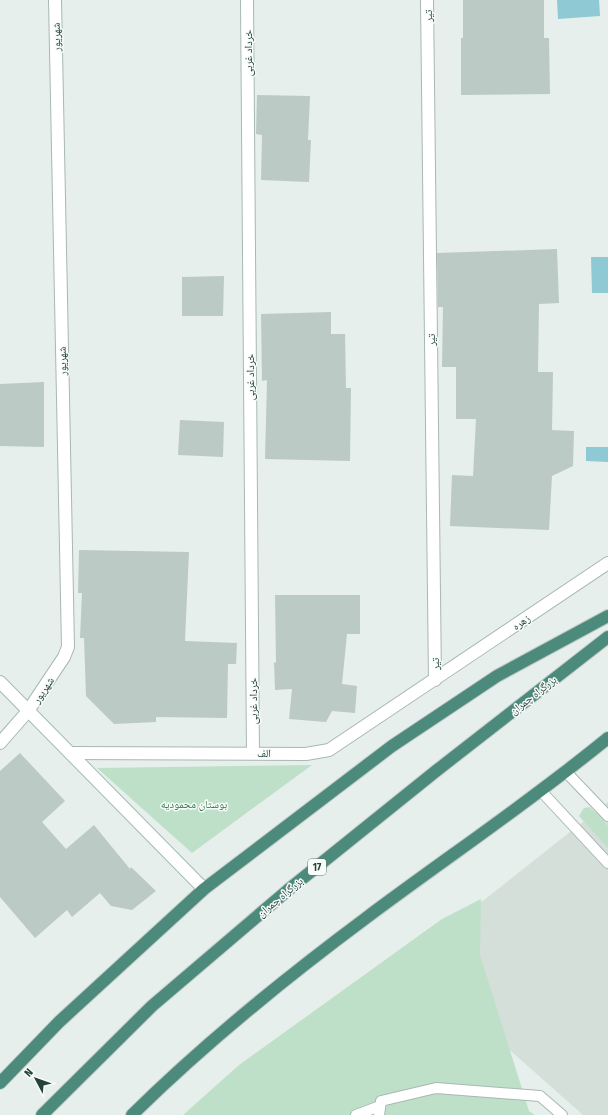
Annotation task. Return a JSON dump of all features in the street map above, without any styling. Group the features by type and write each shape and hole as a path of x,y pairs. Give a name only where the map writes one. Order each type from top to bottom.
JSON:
{"highway":[{"path":"0,1083 59,1022 204,889 392,746 497,676 608,616"},
{"name":"بزرگراه چمران","path":"42,1115 152,1006 288,890 430,776 608,637"},
{"path":"132,1115 166,1082 235,1021 365,918 541,791 608,738"}],"street":[{"name":"شهریور","path":"0,743 28,711 64,657 68,647 55,0"},
{"name":"خرداد غربی","path":"247,0 253,753"},
{"name":"تیر","path":"428,0 435,680"},
{"name":"زهره","path":"435,680 608,563"},
{"name":"الف","path":"71,754 306,754 329,750 435,680"},
{"path":"0,682 204,889"}],"lane":[{"path":"566,772 608,816"},
{"path":"541,791 608,863"},
{"path":"356,1115 380,1110 381,1101 436,1088 540,1096 562,1115"}],"shaded area":[{"path":"608,802 608,1115 583,1115 408,960"}],"green space":[{"name":"بوستان محمودیه","path":"312,765 192,853 97,768"},
{"path":"590,807 608,826 608,848 579,816 584,808"},
{"path":"481,899 480,955 529,1111 535,1115 183,1115 239,1065 442,919"}],"water":[{"path":"557,0 599,0 600,16 558,19"},
{"path":"591,257 608,257 608,293 592,293"},
{"path":"586,447 608,447 608,462 586,461"}],"building":[{"path":"463,0 544,0 544,38 549,38 550,94 461,95"},
{"path":"257,95 310,96 308,140 311,140 309,182 261,180 262,135 256,134"},
{"path":"557,249 559,303 539,304 538,372 553,372 552,430 574,431 573,466 552,476 549,530 450,526 452,475 473,476 476,419 456,419 456,367 442,367 443,307 438,307 437,253"},
{"path":"224,276 223,316 182,316 182,277"},
{"path":"331,312 331,334 345,334 346,388 351,388 350,461 265,459 267,380 262,381 261,314"},
{"path":"44,382 44,447 0,446 0,384"},
{"path":"180,420 224,422 223,457 178,455"},
{"path":"79,550 189,552 185,641 237,643 236,664 228,664 227,718 156,717 156,722 114,724 86,696 84,638 80,638 82,593 78,593"},
{"path":"275,595 360,595 360,634 347,634 342,684 357,686 355,713 332,711 326,722 289,719 292,689 275,690"},
{"path":"20,753 65,801 42,822 66,849 94,825 130,869 131,867 156,891 132,910 111,906 100,893 72,917 67,910 35,938 0,897 0,771"}]}
